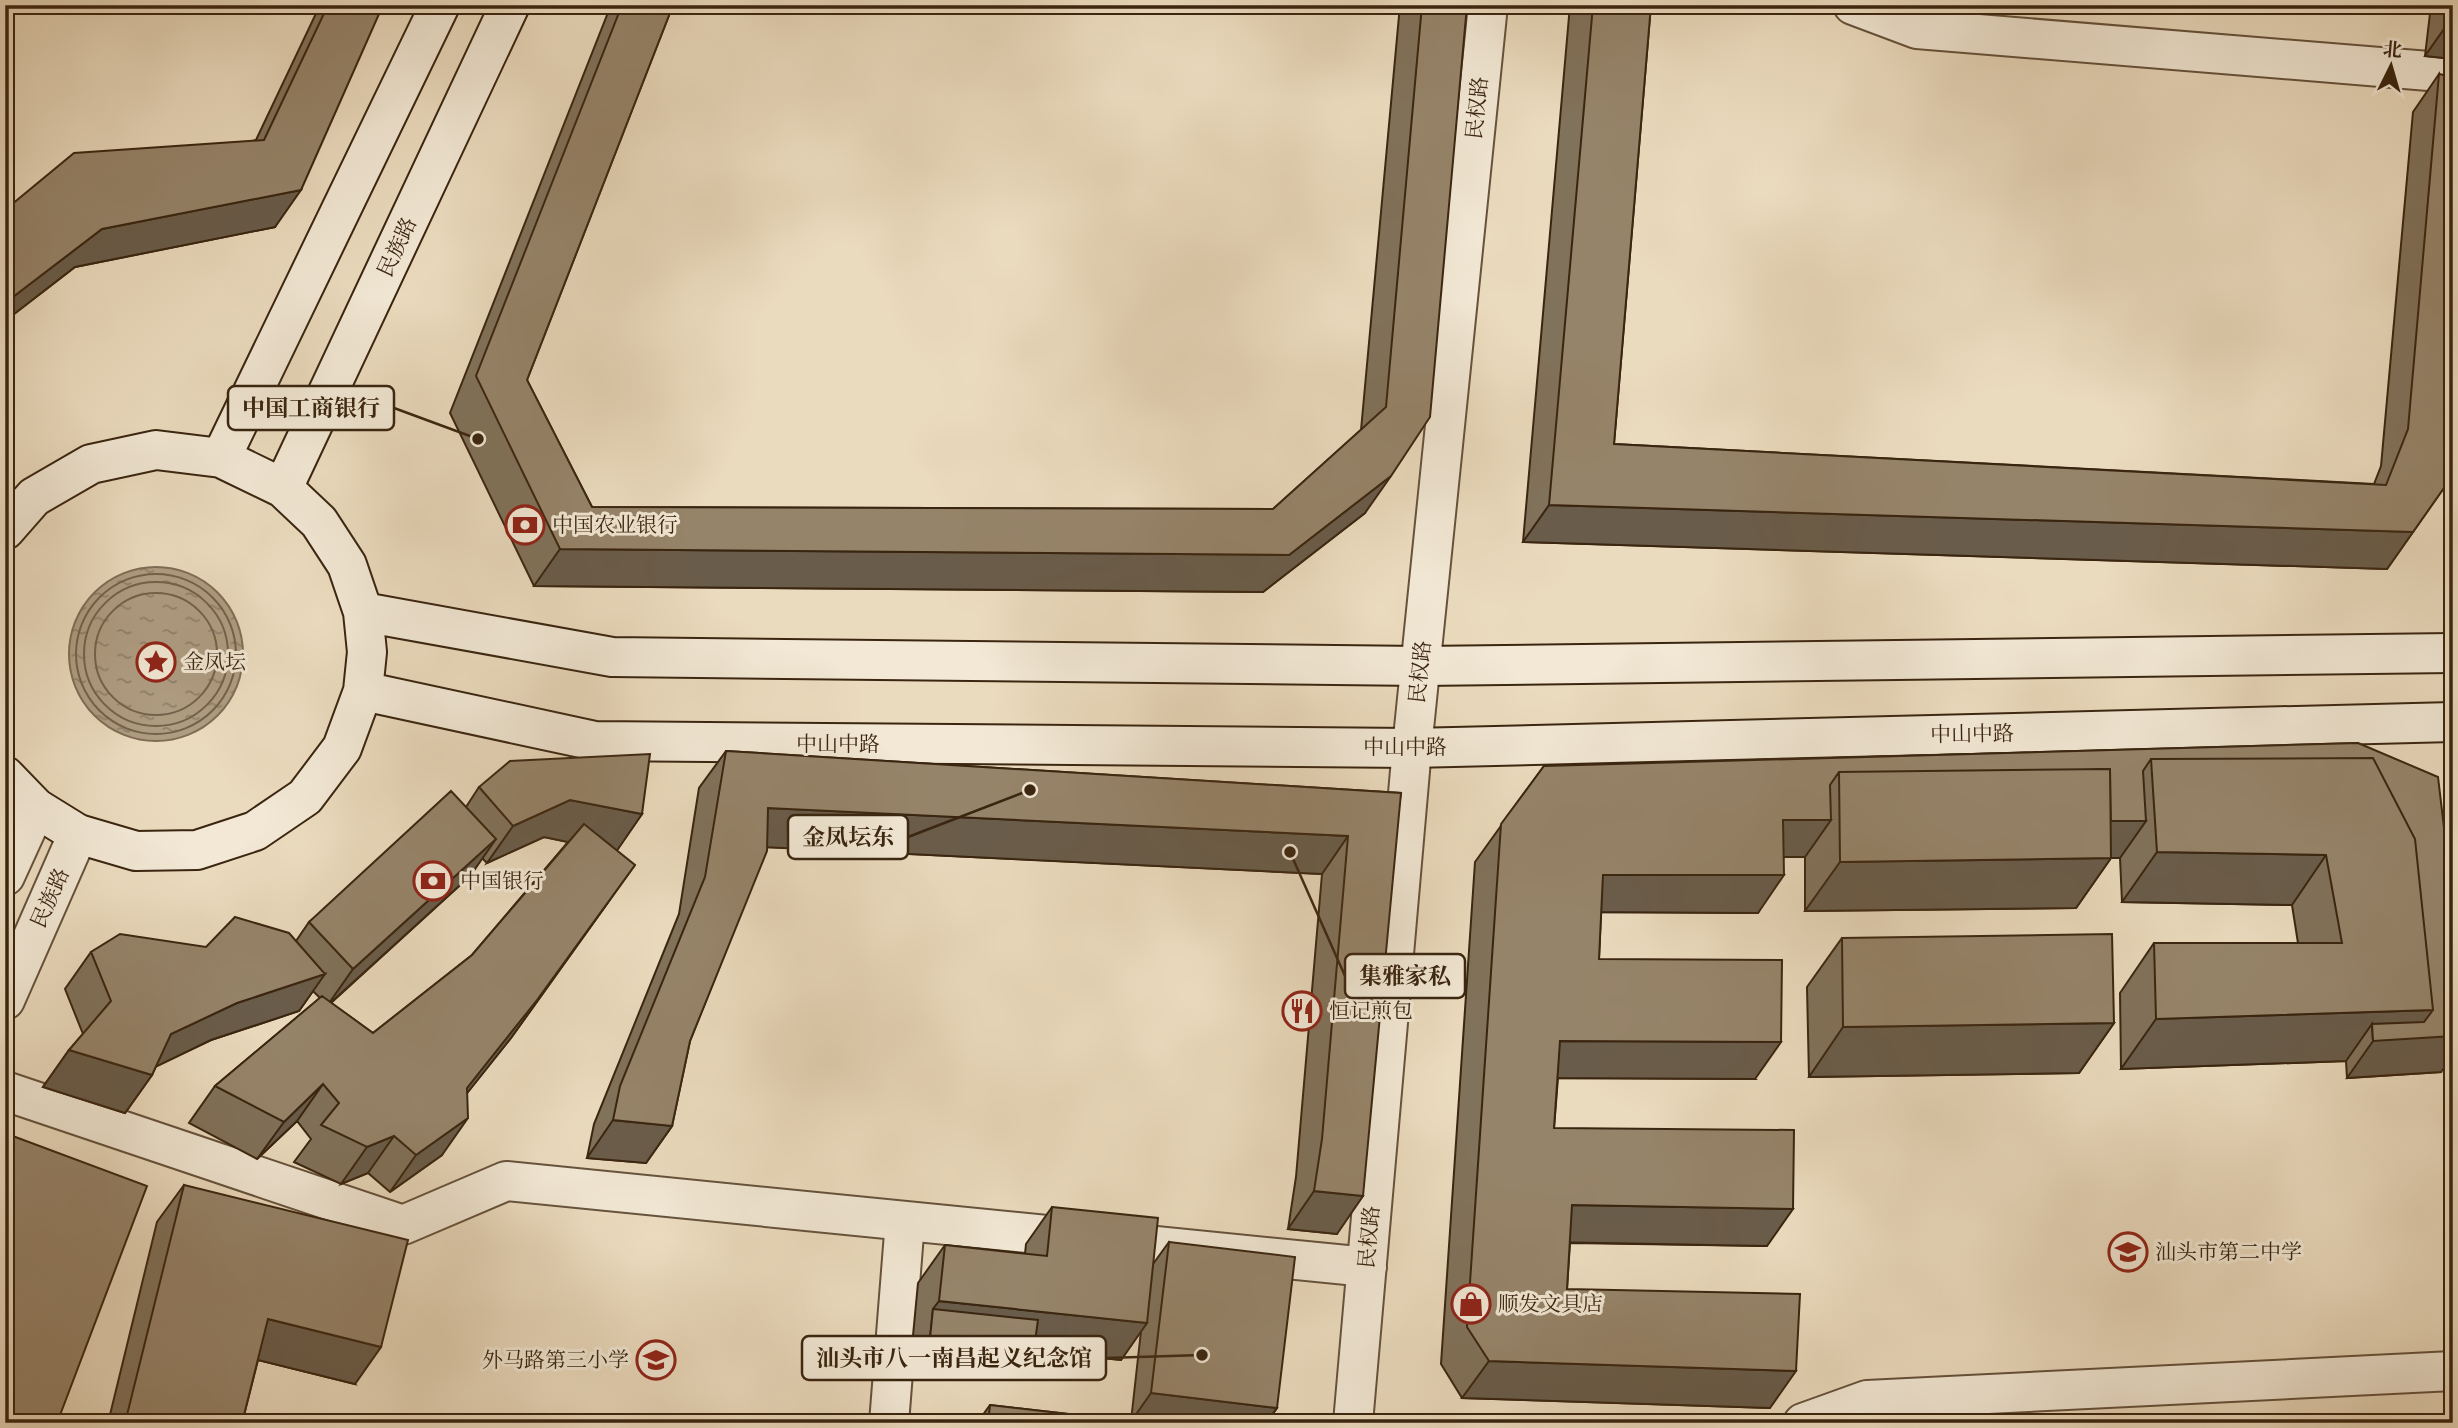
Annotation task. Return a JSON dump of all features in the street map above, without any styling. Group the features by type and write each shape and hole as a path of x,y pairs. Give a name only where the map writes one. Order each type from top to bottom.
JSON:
{"main road":[{"path":"221,458 440,5"},
{"name":"民族路","path":"283,488 510,5"},
{"name":"民权路","path":"1353,1423 1412,748 1488,5"},
{"path":"1853,5 1917,29 2453,74"},
{"path":"5,530 34,497 91,464 156,450 221,458 283,488 319,523 347,565 363,612 367,652 363,691 342,748 305,797 255,831 197,850 136,851 78,834 36,808 5,776"},
{"path":"363,612 611,657 1421,666 2453,653"},
{"name":"中山中路","path":"363,691 595,741 1412,748 2453,722"},
{"path":"5,876 36,808"},
{"name":"民族路","path":"5,1000 78,834"},
{"path":"5,1091 403,1225 506,1181 1367,1267"},
{"path":"889,1423 905,1221"},
{"path":"1803,1423 1867,1400 2453,1371"}],"water":[{"path":"156,567 189,573 218,592 237,621 243,654 237,687 218,716 189,735 156,741 123,735 94,716 75,687 69,654 75,621 94,592 123,573"}],"building":[{"path":"328,5 383,5 301,190 102,229 5,303 5,210 74,153 264,140"},
{"path":"622,5 673,5 527,380 592,507 1273,509 1386,407 1422,5 1467,5 1430,417 1391,476 1289,555 560,549 476,376"},
{"path":"1593,5 1651,5 1614,444 2386,485 2408,429 2439,74 2453,77 2453,475 2413,532 1549,505"},
{"path":"2358,743 2438,777 2453,904 2453,1036 2373,1041 2372,1024 2424,1022 2433,1010 2415,839 2373,758 2151,759 2143,771 2146,821 2111,821 2110,769 1839,772 1830,785 1831,820 1783,820 1784,875 1603,875 1599,959 1782,960 1781,1042 1560,1041 1554,1128 1794,1130 1793,1209 1572,1205 1567,1289 1800,1294 1796,1371 1489,1361 1467,1327 1501,824 1544,766"},
{"path":"726,751 1401,793 1363,1196 1314,1191 1322,1139 1348,836 768,808 767,851 690,1041 672,1126 613,1120 620,1086 705,877"},
{"path":"650,754 642,814 570,800 513,826 479,787 510,761"},
{"path":"2373,758 2415,839 2433,1010 2156,1019 2154,943 2342,943 2326,855 2157,852 2151,759"},
{"path":"2110,769 2111,858 1840,862 1839,772"},
{"path":"451,791 496,839 353,969 309,922"},
{"path":"584,824 635,865 537,1000 467,1088 468,1118 416,1155 394,1136 367,1147 321,1125 339,1103 323,1084 284,1122 215,1086 322,996 373,1033 472,955"},
{"path":"235,917 289,933 325,974 237,1003 171,1034 152,1075 69,1050 111,1001 91,952 120,934 206,947"},
{"path":"2112,934 2114,1023 1843,1027 1842,938"},
{"path":"10,1135 147,1186 57,1423 5,1423 5,1146"},
{"path":"184,1185 408,1240 381,1347 268,1319 242,1423 157,1423 127,1415"},
{"path":"1052,1207 1158,1218 1147,1323 939,1301 945,1245 1047,1256"},
{"path":"1169,1242 1295,1257 1277,1408 1151,1393"},
{"path":"933,1309 1038,1320 1034,1349 930,1338"},
{"path":"990,1405 1146,1423 988,1423"},
{"path":"1846,1414 1871,1423 1843,1423"}],"place":[{"name":"中国工商银行","path":"478,439"},
{"name":"中国农业银行","path":"525,525"},
{"name":"金凤坛","path":"156,662"},
{"name":"金凤坛东","path":"1030,790"},
{"name":"集雅家私","path":"1290,852"},
{"name":"中国银行","path":"433,881"},
{"name":"恒记煎包","path":"1302,1011"},
{"name":"汕头市第二中学","path":"2128,1252"},
{"name":"顺发文具店","path":"1471,1304"},
{"name":"汕头市八一南昌起义纪念馆","path":"1202,1355"},
{"name":"外马路第三小学","path":"656,1360"}]}
